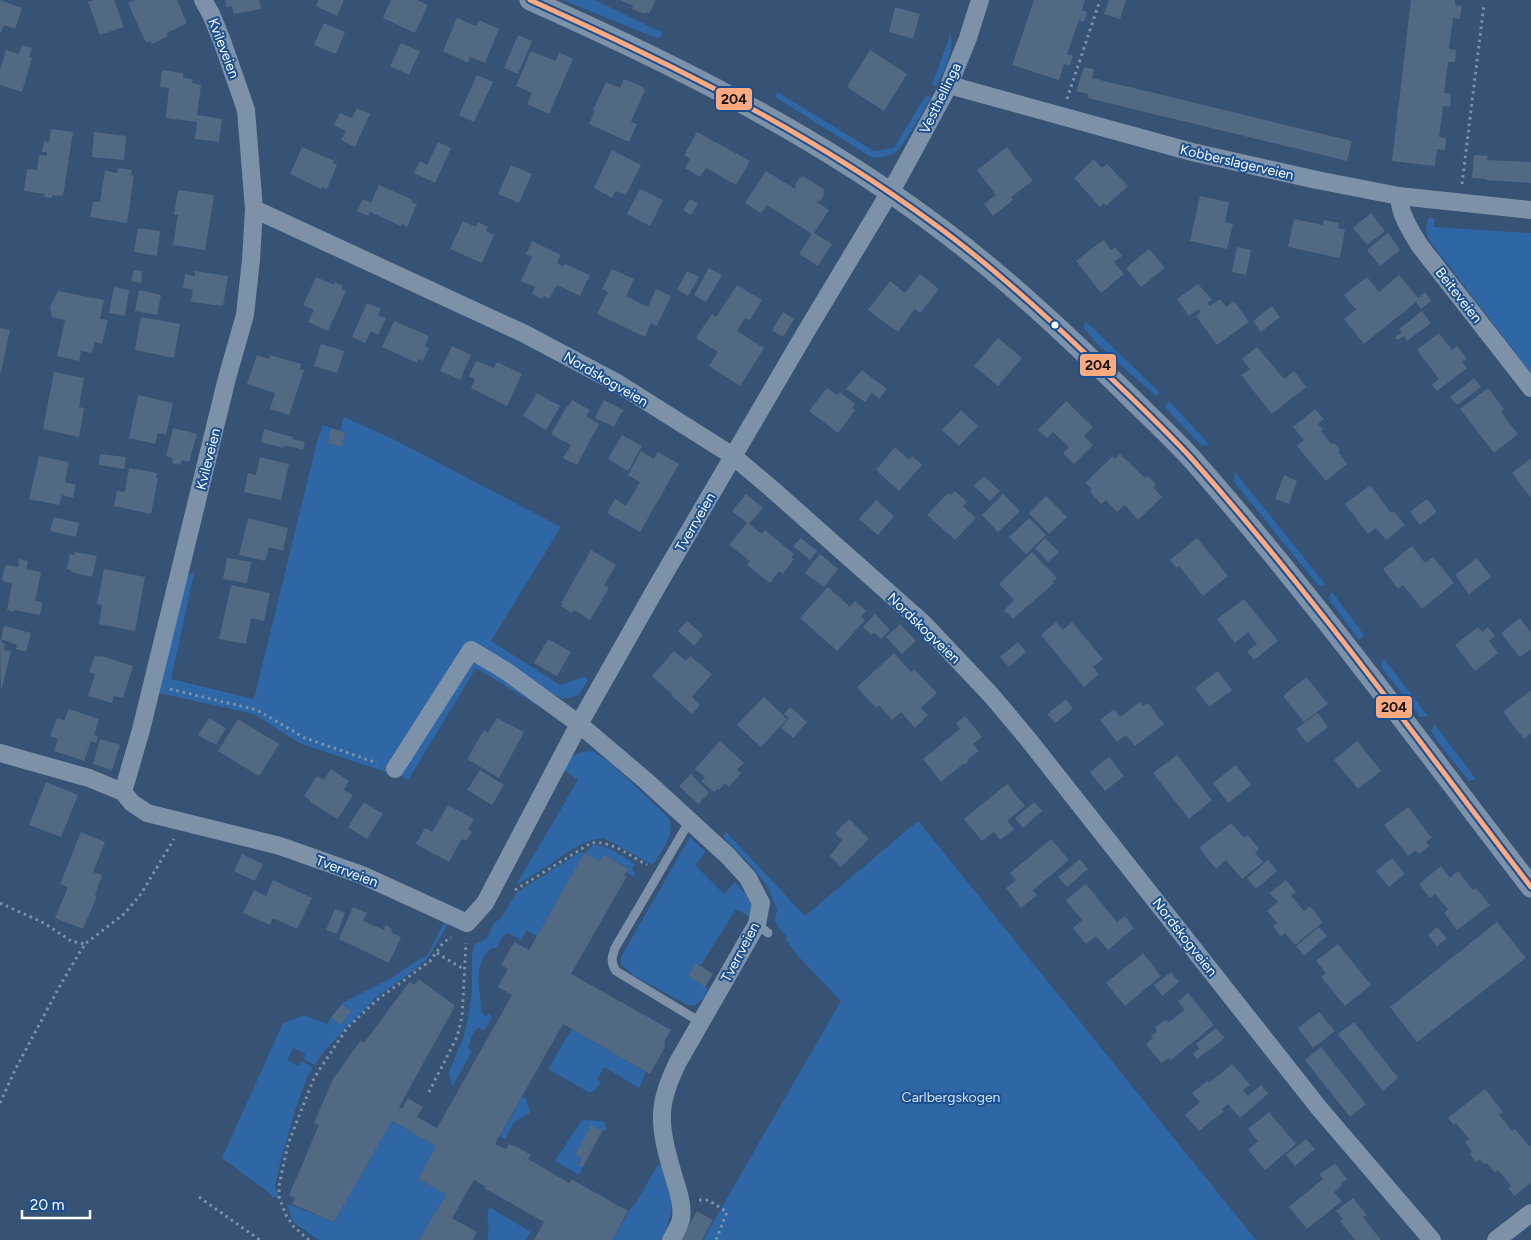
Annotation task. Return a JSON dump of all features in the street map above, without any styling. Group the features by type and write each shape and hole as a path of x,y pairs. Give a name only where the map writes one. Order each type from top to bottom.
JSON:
{"street":[{"name":"Kvileveien","path":"123,792 152,685 227,378 245,315 251,260 254,209 246,110 222,41 203,0"},
{"path":"530,0 617,39 729,96 798,135 890,192 997,274 1082,349 1189,456 1257,535 1531,886"},
{"name":"Vesthellinga","path":"890,192 949,85 968,38 980,0"},
{"name":"Kobberslagerveien","path":"949,85 1192,152 1317,180 1399,196 1531,210"},
{"name":"Tverrveien","path":"123,792 132,803 147,813 289,849 362,875 467,923 485,903 578,724 733,456 890,192"},
{"name":"Beiteveien","path":"1399,196 1399,203 1405,223 1420,246 1531,388"},
{"name":"Nordskogveien","path":"254,209 525,334 620,384 733,456 772,489 923,623 991,695 1028,739 1319,1108 1432,1240"},
{"name":"Tverrveien","path":"396,769 471,650 506,671 578,724 645,780 728,856 748,878 761,902 762,928 678,1062 664,1098 662,1114 668,1127 666,1150 681,1200 681,1218 671,1240"},
{"path":"0,753 88,778 123,792"},
{"path":"1496,1240 1531,1213"}],"lane":[{"path":"689,822 615,948 612,965 616,971 702,1023"}],"path":[{"path":"1061,117 1100,0"},
{"path":"1460,202 1484,4"},
{"path":"152,685 257,710 304,738 396,769"},
{"path":"0,1103 15,1070 62,982 85,944 124,914 141,894 184,822"},
{"path":"485,903 517,890 591,843 609,844 661,872"},
{"path":"0,903 44,923 71,941 85,944"},
{"path":"429,1092 446,1060 459,1030 462,1017 467,923"},
{"path":"308,1240 294,1227 286,1215 279,1197 279,1186 288,1144 314,1078 347,1028 377,1000 420,970 437,953 465,970"},
{"path":"199,1197 260,1240"},
{"path":"681,1200 708,1200 727,1212 716,1240"}],"green space":[{"path":"563,0 595,0 663,33 661,37 656,38"},
{"path":"951,33 950,55 936,87 932,85"},
{"path":"777,92 874,151 894,148 926,95 931,97 903,144 894,153 882,157 871,157 775,97"},
{"path":"1429,218 1434,218 1434,227 1531,233 1531,373 1429,240 1426,229"},
{"path":"1086,322 1160,393 1156,396 1097,344 1083,327"},
{"path":"1168,401 1209,444 1207,446 1201,445 1165,407"},
{"path":"344,417 393,439 561,527 491,641 560,685 583,677 588,680 579,695 562,699 471,646 389,773 299,743 254,714 159,693 187,575 194,573 171,679 254,699 317,442 323,425 331,428 328,443 342,447 345,432 340,430"},
{"path":"1235,472 1325,584 1322,586 1318,585 1234,482"},
{"path":"1332,592 1364,635 1359,640 1328,598"},
{"path":"472,659 544,704 543,709 476,668 408,780 400,775"},
{"path":"1384,659 1428,716 1420,717 1381,667"},
{"path":"1435,725 1476,779 1469,781 1438,742 1431,731"},
{"path":"593,751 612,764 668,817 671,829 664,848 653,865 604,838 596,839 575,848 516,885 578,780 564,770 572,757 578,753"},
{"name":"Carlbergskogen","path":"918,821 1256,1240 703,1240 841,1001 797,955 786,940 787,937 775,920 777,909 767,886 748,862 723,837 726,832 805,916"},
{"path":"690,837 706,852 695,865 724,894 735,882 748,898 751,907 750,917 736,909 701,965 696,963 688,976 708,988 704,998 694,1006 688,1005 634,976 621,964 621,957"},
{"path":"593,845 599,845 620,854 635,864 632,870 636,873 633,877 626,872 627,868 604,855 600,861 584,853 537,936 527,930 521,940 508,933 503,936 496,948 491,948 481,963 479,978 481,1011 485,1016 489,1014 492,1017 484,1031 478,1027 472,1035 468,1048 472,1051 452,1087 449,1071 463,1039 469,1012 474,945 487,938 494,923 501,918 517,892 581,852 585,853"},
{"path":"445,920 449,923 429,956 417,968 374,999 325,1050 315,1065 304,1059 305,1054 293,1048 287,1060 299,1066 302,1061 313,1068 307,1077 294,1114 281,1160 275,1186 279,1197 273,1197 222,1158 283,1023 304,1015 327,1024 331,1017 339,1024 351,1011 342,1004 344,1002 391,978 428,954"},
{"path":"572,1029 646,1072 639,1088 604,1067 597,1079 601,1082 590,1093 548,1069"},
{"path":"522,1097 526,1098 530,1113 514,1122 505,1139 500,1136"},
{"path":"582,1120 604,1121 607,1129 602,1131 591,1126 576,1155 582,1158 578,1164 583,1167 579,1175 555,1161"},
{"path":"392,1121 436,1146 418,1179 446,1194 419,1240 319,1240 294,1223 286,1203 334,1222"},
{"path":"659,1163 665,1173 672,1201 669,1220 661,1240 612,1240 634,1206"},
{"path":"489,1207 531,1232 526,1240 487,1240"}],"building":[{"path":"0,0 22,8 15,29 4,25 0,34"},
{"path":"93,0 114,0 124,27 100,35 88,2"},
{"path":"135,0 177,0 187,23 167,33 168,36 152,44 150,41 146,43 128,3"},
{"path":"225,0 259,0 261,9 234,14 232,6 226,7"},
{"path":"318,0 344,0 337,16 316,6"},
{"path":"391,0 417,0 428,5 415,33 383,18"},
{"path":"620,0 656,0 649,14 646,12 645,14 632,9 633,6"},
{"path":"1034,0 1085,0 1082,10 1087,12 1084,22 1079,20 1067,54 1073,56 1070,65 1064,64 1059,80 1012,65"},
{"path":"1109,0 1126,0 1120,19 1104,14"},
{"path":"1411,0 1455,0 1455,5 1462,6 1460,19 1453,18 1449,49 1456,50 1455,62 1448,62 1444,93 1451,94 1450,107 1443,106 1439,137 1446,138 1445,150 1437,149 1435,166 1392,161"},
{"path":"895,7 920,14 913,39 889,32"},
{"path":"457,18 476,26 479,20 499,29 485,63 470,57 468,63 443,51"},
{"path":"324,23 345,32 336,54 314,45"},
{"path":"518,35 532,41 518,74 504,68"},
{"path":"401,43 420,51 409,75 390,66"},
{"path":"22,45 32,48 29,57 32,58 22,92 0,85 0,70 6,50 19,54"},
{"path":"870,50 907,74 884,111 847,87"},
{"path":"531,51 556,61 559,52 573,59 549,114 527,104 532,93 516,86"},
{"path":"1084,67 1094,69 1092,78 1352,141 1347,161 1088,98 1088,94 1076,91"},
{"path":"162,70 183,73 183,78 193,79 192,83 201,85 197,115 222,119 219,142 195,139 197,122 166,118 169,88 160,87"},
{"path":"477,75 493,82 474,122 459,115"},
{"path":"624,79 643,87 645,90 631,122 637,124 629,142 589,124 595,111 593,110 606,82 620,88"},
{"path":"357,108 370,114 355,147 341,140 346,131 334,125 340,113 352,118"},
{"path":"51,129 73,132 63,196 52,195 52,198 44,197 45,194 24,191 27,169 37,170 39,155 47,156 47,152 42,152 44,141 49,142"},
{"path":"94,132 126,136 124,160 92,157"},
{"path":"697,132 750,161 736,185 706,168 700,177 685,168 690,159 684,155"},
{"path":"438,142 451,148 435,183 414,173 420,161 427,165"},
{"path":"302,147 334,161 333,163 337,165 327,189 322,187 321,189 290,174"},
{"path":"1007,147 1033,181 1011,197 1013,200 993,216 984,204 996,195 977,170"},
{"path":"612,150 641,165 626,195 616,191 612,198 594,188"},
{"path":"1474,155 1488,156 1487,160 1531,162 1531,183 1472,178"},
{"path":"1094,159 1102,168 1107,164 1128,186 1106,206 1104,203 1100,207 1074,178"},
{"path":"511,165 532,174 519,203 498,194"},
{"path":"118,168 132,170 131,175 134,175 127,223 90,217 93,202 100,202 105,171 117,173"},
{"path":"766,171 795,189 795,185 800,177 803,176 825,190 820,201 818,200 817,202 829,210 814,233 832,244 818,266 799,254 812,234 767,205 761,213 745,203"},
{"path":"379,185 413,200 412,202 417,204 407,227 370,212 368,216 357,211 363,199 371,203"},
{"path":"640,189 663,200 650,226 627,214"},
{"path":"178,190 214,195 205,250 173,245 178,215 174,215"},
{"path":"1200,196 1229,202 1225,222 1233,224 1227,249 1190,241"},
{"path":"690,199 698,204 691,215 683,210"},
{"path":"1371,213 1385,231 1367,245 1353,228"},
{"path":"1294,219 1323,225 1324,220 1339,223 1338,228 1345,230 1340,258 1288,247"},
{"path":"463,221 476,227 478,222 488,227 486,231 494,235 482,263 450,249"},
{"path":"138,228 160,231 157,256 134,252"},
{"path":"1388,233 1400,250 1380,266 1367,250"},
{"path":"1103,240 1111,250 1115,247 1122,256 1114,262 1124,274 1101,293 1076,261"},
{"path":"532,241 561,255 557,263 563,266 565,264 590,275 580,296 557,285 549,299 544,296 542,299 532,294 535,287 521,281 532,257 526,254"},
{"path":"1237,247 1251,250 1246,275 1232,272"},
{"path":"1149,249 1165,268 1141,287 1126,268"},
{"path":"709,268 722,275 706,302 694,295"},
{"path":"612,269 634,279 626,296 648,307 656,289 671,296 657,326 651,323 645,337 597,314 608,292 602,289"},
{"path":"134,270 142,271 141,283 131,281"},
{"path":"195,271 228,276 223,306 191,302 193,289 183,288 185,274 195,276"},
{"path":"687,271 699,277 688,296 677,290"},
{"path":"920,274 939,289 920,313 915,309 898,332 868,310 890,281 905,293"},
{"path":"1399,275 1418,298 1425,292 1431,301 1421,309 1416,302 1364,344 1344,319 1356,310 1344,295 1367,277 1379,292"},
{"path":"316,277 334,285 335,282 343,286 342,289 346,291 328,331 308,322 314,310 303,305"},
{"path":"1198,284 1212,300 1207,303 1210,306 1220,299 1226,307 1234,301 1249,322 1217,345 1196,316 1201,312 1199,309 1189,316 1177,299"},
{"path":"737,285 762,300 750,320 745,318 737,331 764,348 740,386 709,366 718,352 696,338 712,314 716,317"},
{"path":"114,287 129,290 125,316 109,313"},
{"path":"139,290 161,295 157,315 135,311"},
{"path":"58,291 104,300 100,319 108,320 102,344 95,342 92,353 81,351 79,361 57,356 65,320 52,317 50,307"},
{"path":"367,303 381,309 378,315 386,318 378,335 371,331 365,343 352,337"},
{"path":"1272,306 1280,317 1261,332 1253,321"},
{"path":"1422,311 1431,323 1407,341 1404,336 1398,340 1395,337 1402,333 1399,329"},
{"path":"783,312 794,319 783,337 772,330"},
{"path":"141,317 180,324 174,358 135,350"},
{"path":"394,321 429,336 425,346 429,348 423,361 418,359 417,363 382,347"},
{"path":"0,328 10,330 1,372 0,372"},
{"path":"1439,333 1452,350 1457,346 1467,359 1462,362 1467,368 1437,391 1432,385 1439,379 1417,350"},
{"path":"998,338 1022,358 998,386 974,366"},
{"path":"321,344 344,351 337,373 314,366"},
{"path":"452,346 471,355 460,380 440,371"},
{"path":"1257,347 1284,379 1294,371 1306,387 1272,414 1241,375 1250,369 1242,359"},
{"path":"257,355 269,359 270,355 301,364 300,369 304,370 289,415 270,409 275,393 247,384"},
{"path":"476,361 494,368 497,362 522,374 507,406 471,388 475,379 469,376"},
{"path":"862,370 887,389 879,399 872,393 865,402 846,389"},
{"path":"54,372 84,378 79,407 84,408 79,437 43,429"},
{"path":"1474,378 1481,387 1457,405 1450,397"},
{"path":"827,388 837,395 840,392 855,404 852,408 855,410 838,433 809,411"},
{"path":"1488,388 1504,409 1501,412 1518,434 1494,453 1460,409"},
{"path":"537,393 560,406 546,430 523,416"},
{"path":"138,395 173,403 166,435 158,433 155,444 129,438"},
{"path":"572,400 590,410 586,416 599,424 577,465 563,458 571,445 551,434"},
{"path":"604,400 623,410 614,427 595,418"},
{"path":"1066,401 1093,427 1084,436 1093,445 1074,464 1063,453 1069,447 1053,432 1047,438 1038,430"},
{"path":"1315,409 1324,419 1318,424 1323,429 1321,431 1332,445 1334,443 1340,450 1338,452 1347,464 1326,481 1297,446 1304,440 1293,427"},
{"path":"961,410 978,426 959,446 942,430"},
{"path":"173,428 197,434 189,462 182,460 180,465 172,463 173,458 166,456"},
{"path":"331,428 345,432 342,447 328,443"},
{"path":"264,429 305,442 303,450 290,446 283,446 283,448 261,442"},
{"path":"622,435 642,446 628,471 608,459"},
{"path":"895,447 909,460 912,456 922,465 899,491 876,470"},
{"path":"641,451 654,459 658,452 679,464 640,532 607,513 615,499 626,506 640,482 628,475"},
{"path":"100,454 126,457 124,469 99,465"},
{"path":"1120,454 1145,478 1148,476 1156,485 1153,487 1162,497 1138,520 1125,505 1117,512 1106,500 1101,504 1090,492 1092,489 1085,483 1113,456 1115,459"},
{"path":"39,456 69,462 65,482 76,485 73,498 62,495 59,505 29,499"},
{"path":"260,457 289,464 281,500 244,492 248,473 256,475"},
{"path":"1531,458 1531,498 1512,473"},
{"path":"129,468 157,473 156,478 158,478 151,514 114,506 117,491 125,492"},
{"path":"1284,475 1297,481 1289,504 1275,499"},
{"path":"984,476 1000,491 990,501 974,486"},
{"path":"1370,485 1391,513 1394,511 1405,525 1386,540 1376,528 1368,534 1345,504"},
{"path":"955,491 967,502 963,506 976,518 955,540 927,515 948,493 951,495"},
{"path":"746,494 763,508 749,524 762,534 765,530 794,554 791,557 794,559 783,574 779,571 770,583 747,565 750,561 729,545 747,523 732,511"},
{"path":"1003,494 1020,511 998,532 982,515"},
{"path":"1046,496 1067,517 1049,534 1029,513"},
{"path":"1427,499 1437,512 1420,525 1410,512"},
{"path":"876,500 894,516 878,535 859,519"},
{"path":"54,517 79,523 76,537 50,531"},
{"path":"248,518 288,528 283,551 269,547 265,561 239,555"},
{"path":"1029,518 1046,535 1026,554 1009,537"},
{"path":"801,538 817,551 810,560 793,546"},
{"path":"1045,538 1059,552 1048,562 1035,548"},
{"path":"1197,538 1228,576 1203,596 1179,566 1177,568 1170,560"},
{"path":"1412,546 1425,563 1433,557 1454,583 1422,609 1403,585 1398,589 1383,569"},
{"path":"591,550 616,565 604,585 609,588 590,620 574,610 572,613 561,606 563,603 561,603"},
{"path":"75,552 97,556 92,577 71,572 71,570 67,569 70,554 75,555"},
{"path":"1032,552 1057,578 1053,581 1054,583 1013,619 1004,610 1014,600 999,584"},
{"path":"820,554 838,569 824,587 805,573"},
{"path":"227,558 251,562 247,583 223,579"},
{"path":"1477,558 1491,577 1469,594 1455,575"},
{"path":"19,559 28,561 26,569 41,572 35,601 42,602 40,615 7,610 12,583 2,581 5,565 18,567"},
{"path":"104,569 145,577 135,631 99,624 102,605 97,604"},
{"path":"231,585 270,593 264,621 251,618 246,644 219,639"},
{"path":"828,587 850,607 855,601 866,611 861,617 865,620 837,651 800,618"},
{"path":"1244,599 1278,641 1254,660 1247,651 1257,644 1248,632 1235,643 1217,619"},
{"path":"875,614 890,630 881,639 875,633 871,635 863,627"},
{"path":"1520,618 1531,633 1531,649 1520,657 1501,633"},
{"path":"687,621 703,635 694,646 678,631"},
{"path":"1056,622 1063,630 1072,622 1103,659 1093,667 1099,674 1084,687 1041,635"},
{"path":"900,624 916,641 902,654 886,637"},
{"path":"4,626 31,633 26,652 16,649 17,645 1,639"},
{"path":"1478,627 1482,632 1488,627 1495,636 1489,641 1498,653 1475,671 1455,645"},
{"path":"548,639 571,652 557,676 534,663"},
{"path":"0,640 5,644 4,650 11,651 1,691"},
{"path":"1018,642 1026,652 1009,667 1000,657"},
{"path":"674,651 686,661 690,656 712,674 692,697 700,705 692,714 652,676"},
{"path":"894,653 911,672 914,669 937,693 921,708 928,715 915,728 901,712 892,720 879,705 876,708 857,687"},
{"path":"95,655 133,666 123,698 114,696 112,703 88,696 95,674 89,672"},
{"path":"1218,671 1232,690 1209,707 1195,688"},
{"path":"1306,677 1328,704 1304,722 1283,696"},
{"path":"1531,690 1531,733 1524,739 1503,712"},
{"path":"764,697 787,719 761,747 737,725"},
{"path":"1066,699 1073,709 1055,723 1047,714"},
{"path":"1140,702 1143,706 1148,703 1164,724 1135,746 1126,735 1117,742 1100,720 1114,709 1120,717"},
{"path":"790,707 807,722 793,738 781,728 789,718 784,714"},
{"path":"69,709 99,719 94,735 98,736 96,743 91,741 84,761 54,751 58,739 50,736 57,718 64,720"},
{"path":"1318,713 1328,727 1307,743 1296,729"},
{"path":"965,716 982,737 973,744 979,751 941,782 923,759 960,729 956,723"},
{"path":"209,718 226,728 216,745 198,735"},
{"path":"497,718 524,732 499,778 467,759 484,730 488,733"},
{"path":"238,719 279,744 259,776 218,751"},
{"path":"100,739 120,745 112,770 93,764"},
{"path":"720,741 744,763 737,770 741,773 729,787 725,783 719,790 717,789 714,792 701,781 705,777 695,769"},
{"path":"1357,741 1381,771 1358,789 1334,760"},
{"path":"1177,755 1212,800 1189,819 1153,773"},
{"path":"1109,757 1124,776 1105,791 1090,772"},
{"path":"1236,765 1251,785 1228,803 1213,783"},
{"path":"331,769 349,781 344,790 353,795 338,819 310,802 304,796 317,776 324,780"},
{"path":"480,770 504,785 492,805 467,790"},
{"path":"691,774 709,793 698,804 679,786"},
{"path":"46,782 78,795 61,837 29,825"},
{"path":"1007,784 1025,806 1007,821 1014,829 1000,840 994,832 982,841 964,819"},
{"path":"364,802 383,814 367,839 348,827"},
{"path":"1034,802 1042,811 1023,828 1015,818"},
{"path":"448,805 474,819 468,829 472,832 466,841 462,839 449,862 416,844 425,828 432,832"},
{"path":"1408,807 1432,838 1426,842 1429,846 1419,854 1416,850 1408,856 1384,825"},
{"path":"849,819 869,839 841,867 830,856 842,840 835,833"},
{"path":"1231,823 1244,838 1248,835 1259,849 1255,853 1263,862 1242,879 1226,860 1216,869 1199,848"},
{"path":"81,832 105,842 93,872 102,875 95,895 97,896 83,929 55,918 68,887 60,884"},
{"path":"1051,839 1069,860 1033,890 1037,895 1021,908 1006,888 1016,880 1010,873"},
{"path":"584,853 600,861 604,855 628,869 624,875 627,876 571,974 671,1030 664,1042 665,1047 650,1074 563,1024 495,1144 506,1149 509,1144 519,1148 531,1155 528,1159 569,1183 571,1179 628,1211 612,1240 534,1240 544,1222 484,1188 485,1186 474,1180 452,1218 477,1232 473,1240 419,1240 446,1194 418,1179 436,1146 392,1121 334,1222 292,1204 295,1198 289,1195 319,1125 314,1123 333,1079 361,1040 364,1043 410,981 414,985 419,979 455,1006 399,1107 402,1109 408,1098 423,1107 417,1117 437,1128 512,995 498,987 508,969 501,965 514,942 529,950"},
{"path":"242,854 263,864 255,881 234,871"},
{"path":"1392,858 1405,874 1389,887 1376,871"},
{"path":"1080,859 1088,869 1067,887 1058,877"},
{"path":"1268,860 1277,871 1256,889 1247,878"},
{"path":"1441,866 1450,878 1458,871 1473,890 1476,888 1490,905 1457,930 1444,913 1448,909 1435,894 1430,898 1419,884"},
{"path":"273,880 312,898 297,929 273,918 270,925 243,913 254,890 266,896"},
{"path":"1286,880 1296,892 1291,896 1304,911 1310,906 1323,922 1295,945 1285,933 1281,936 1273,926 1277,923 1267,911 1278,902 1270,893"},
{"path":"1086,884 1117,922 1125,916 1134,928 1108,950 1096,936 1086,944 1073,928 1082,920 1066,900"},
{"path":"353,907 367,913 363,921 384,930 385,925 392,929 391,932 401,937 389,963 339,939"},
{"path":"335,909 345,913 337,934 326,930"},
{"path":"1497,922 1526,958 1417,1042 1390,1007"},
{"path":"1319,927 1327,936 1304,956 1296,946"},
{"path":"1437,927 1447,938 1437,946 1428,935"},
{"path":"1338,944 1371,985 1345,1006 1321,977 1326,973 1316,961"},
{"path":"1143,953 1161,976 1125,1006 1106,983"},
{"path":"696,963 713,974 705,987 688,976"},
{"path":"1171,972 1179,982 1162,996 1154,985"},
{"path":"1188,993 1214,1025 1171,1060 1169,1058 1161,1063 1146,1044 1153,1038 1151,1036 1157,1032 1155,1027 1165,1020 1169,1022 1185,1010 1178,1001"},
{"path":"342,1004 351,1011 340,1025 331,1017"},
{"path":"1319,1012 1335,1031 1313,1048 1298,1028"},
{"path":"1354,1022 1398,1078 1383,1091 1338,1034"},
{"path":"1216,1028 1225,1038 1197,1059 1193,1054 1199,1049 1196,1044"},
{"path":"1321,1047 1366,1104 1350,1117 1305,1060"},
{"path":"1232,1064 1250,1085 1243,1090 1248,1096 1261,1085 1268,1094 1240,1118 1228,1104 1222,1109 1224,1111 1199,1131 1185,1115 1200,1102 1192,1093 1207,1081 1209,1083"},
{"path":"1485,1089 1503,1112 1499,1115 1512,1131 1515,1129 1529,1146 1531,1145 1531,1183 1514,1196 1508,1188 1511,1186 1498,1170 1495,1173 1487,1163 1484,1164 1480,1159 1476,1162 1470,1154 1473,1152 1465,1142 1469,1139 1456,1123 1454,1125 1448,1118"},
{"path":"1269,1112 1296,1144 1265,1170 1248,1150 1258,1141 1248,1129"},
{"path":"591,1125 602,1131 583,1167 578,1165 582,1158 575,1155"},
{"path":"1306,1139 1315,1149 1295,1166 1286,1155"},
{"path":"1335,1164 1347,1179 1334,1192 1342,1201 1307,1229 1289,1207 1323,1179 1319,1174"},
{"path":"1353,1198 1367,1215 1363,1217 1381,1240 1355,1240 1340,1221 1343,1219 1336,1211"},
{"path":"697,1211 713,1220 702,1240 681,1240"}],"transit line":[{"name":"204","path":"530,0 634,48 736,100 835,157 930,221 992,269 1032,304 1167,433 1237,511 1323,616 1531,887"}]}
